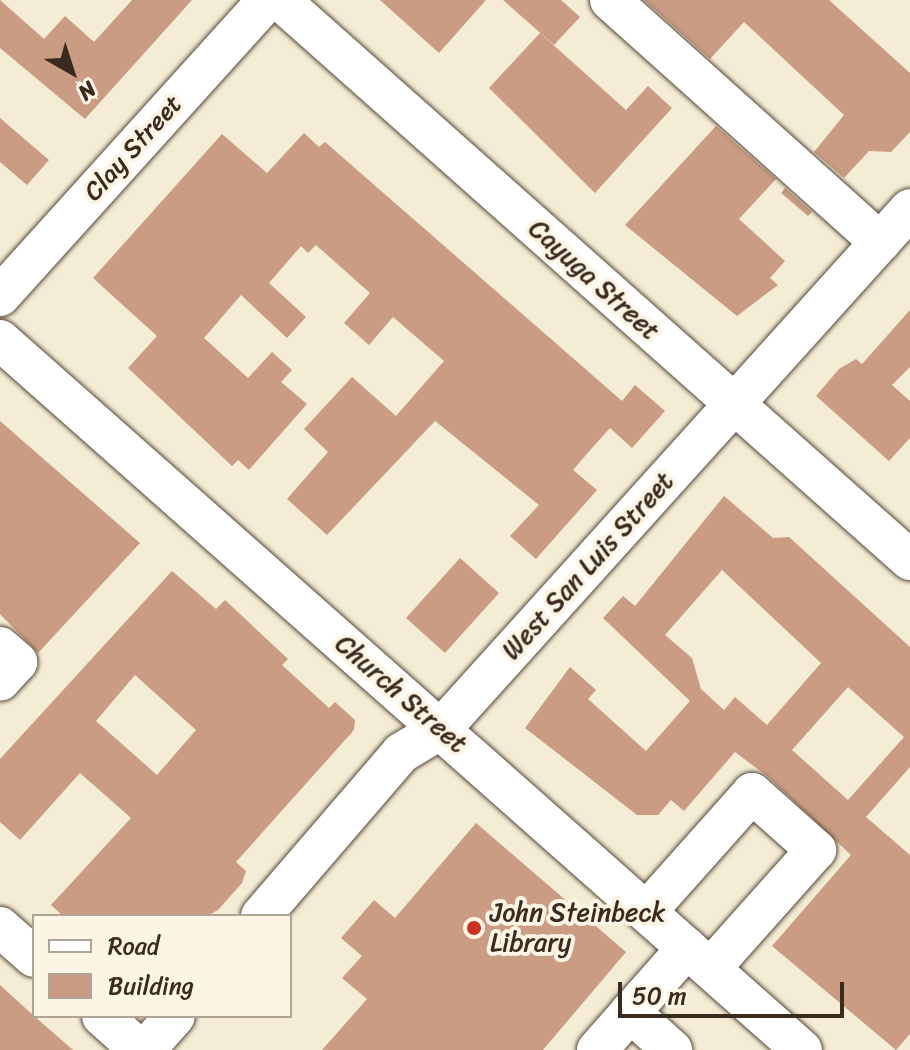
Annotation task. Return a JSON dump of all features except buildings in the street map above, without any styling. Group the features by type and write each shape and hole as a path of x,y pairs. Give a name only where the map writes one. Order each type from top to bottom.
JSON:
{"street":[{"name":"Clay Street","path":"0,296 267,0"},
{"name":"Cayuga Street","path":"280,0 910,560"},
{"path":"610,0 880,242"},
{"name":"West San Luis Street","path":"263,914 401,753 441,729 910,209"},
{"name":"Church Street","path":"0,340 802,1050"},
{"path":"0,647 17,662 0,681"},
{"path":"597,1050 630,1012 699,958 816,850 752,793 647,911"},
{"path":"0,927 32,955"},
{"path":"630,1012 672,1050"},
{"path":"104,1018 143,1050 173,1018"}],"place":[{"name":"John Steinbeck Library","path":"474,928"}]}
